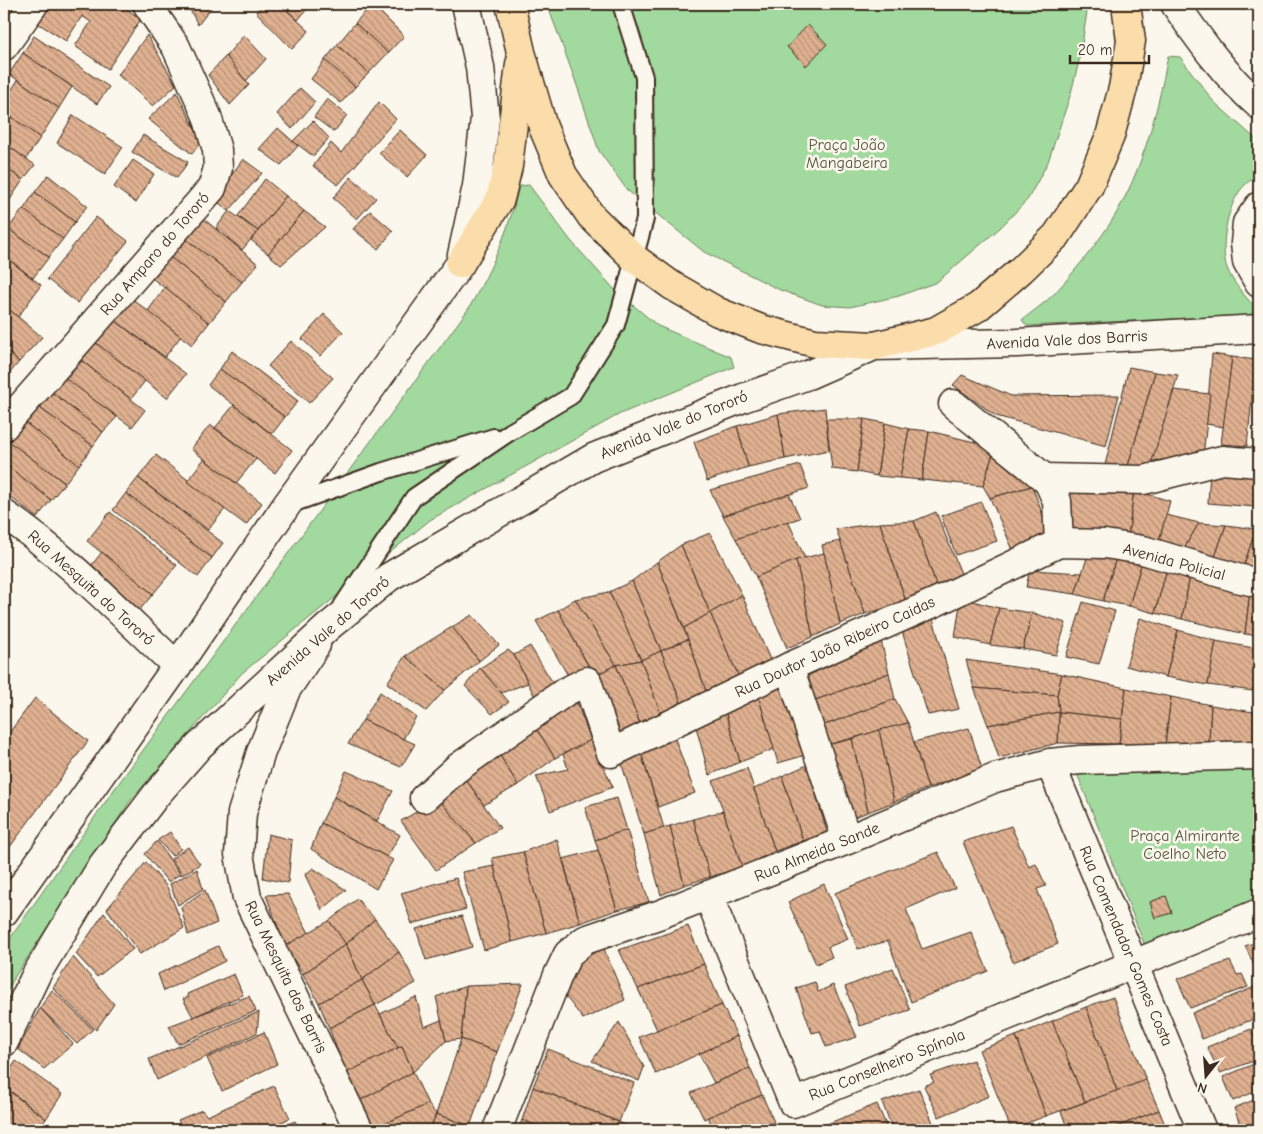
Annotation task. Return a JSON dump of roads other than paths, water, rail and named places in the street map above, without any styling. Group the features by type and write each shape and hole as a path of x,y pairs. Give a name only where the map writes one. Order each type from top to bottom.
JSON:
{"main road":[{"path":"510,4 521,52 543,127 563,175 591,216 634,258 671,285 718,312 760,329 815,343 874,346 936,331 978,307 1021,270 1057,235 1088,186 1110,136 1123,88 1131,41 1126,4"},
{"path":"460,264 500,199 508,166 521,52"}],"street":[{"path":"4,46 34,4"},
{"name":"Rua Amparo do Tororó","path":"4,426 212,188 218,168 217,150 207,116 176,47 146,4"},
{"path":"4,912 177,666 286,506 460,264 477,186 485,118 480,67 466,4"},
{"path":"1175,4 1216,59 1259,106"},
{"path":"1259,206 1247,223 1245,242 1247,262 1259,283"},
{"name":"Avenida Vale dos Barris","path":"874,346 1017,344 1259,329"},
{"name":"Avenida Vale do Tororó","path":"4,1042 36,975 102,866 156,795 199,746 328,627 389,577 593,458 742,398 808,374 874,346"},
{"path":"953,404 1048,482 1057,500 1059,543"},
{"path":"1044,478 1144,480 1222,460 1259,463"},
{"name":"Rua Mesquita do Tororó","path":"4,514 28,531 84,580 177,666"},
{"name":"Avenida Policial","path":"1059,543 1105,544 1143,550 1259,583"},
{"name":"Rua Doutor João Ribeiro Caidas","path":"424,798 464,763 565,692 587,681 611,753 789,667 938,601 1059,543"},
{"name":"Rua Mesquita dos Barris","path":"328,627 286,690 261,752 242,813 239,854 247,898 359,1130"},
{"path":"789,667 847,840"},
{"name":"Rua Almeida Sande","path":"497,1130 558,975 568,954 585,940 661,914 847,840 995,778 1050,762 1259,755"},
{"name":"Rua Comendador Gomes Costa","path":"1050,762 1202,1130"},
{"name":"Rua Conselheiro Spínola","path":"708,895 793,1103 1134,965"},
{"path":"1134,965 1259,913"}],"lane":[{"path":"328,627 414,496 510,432 571,396 616,325 645,219 644,77 621,4"},
{"path":"286,506 381,472 510,432"}],"park label":[{"name":"Praça João Mangabeira","path":"847,154"},
{"name":"Praça Almirante Coelho Neto","path":"1185,845"}]}
